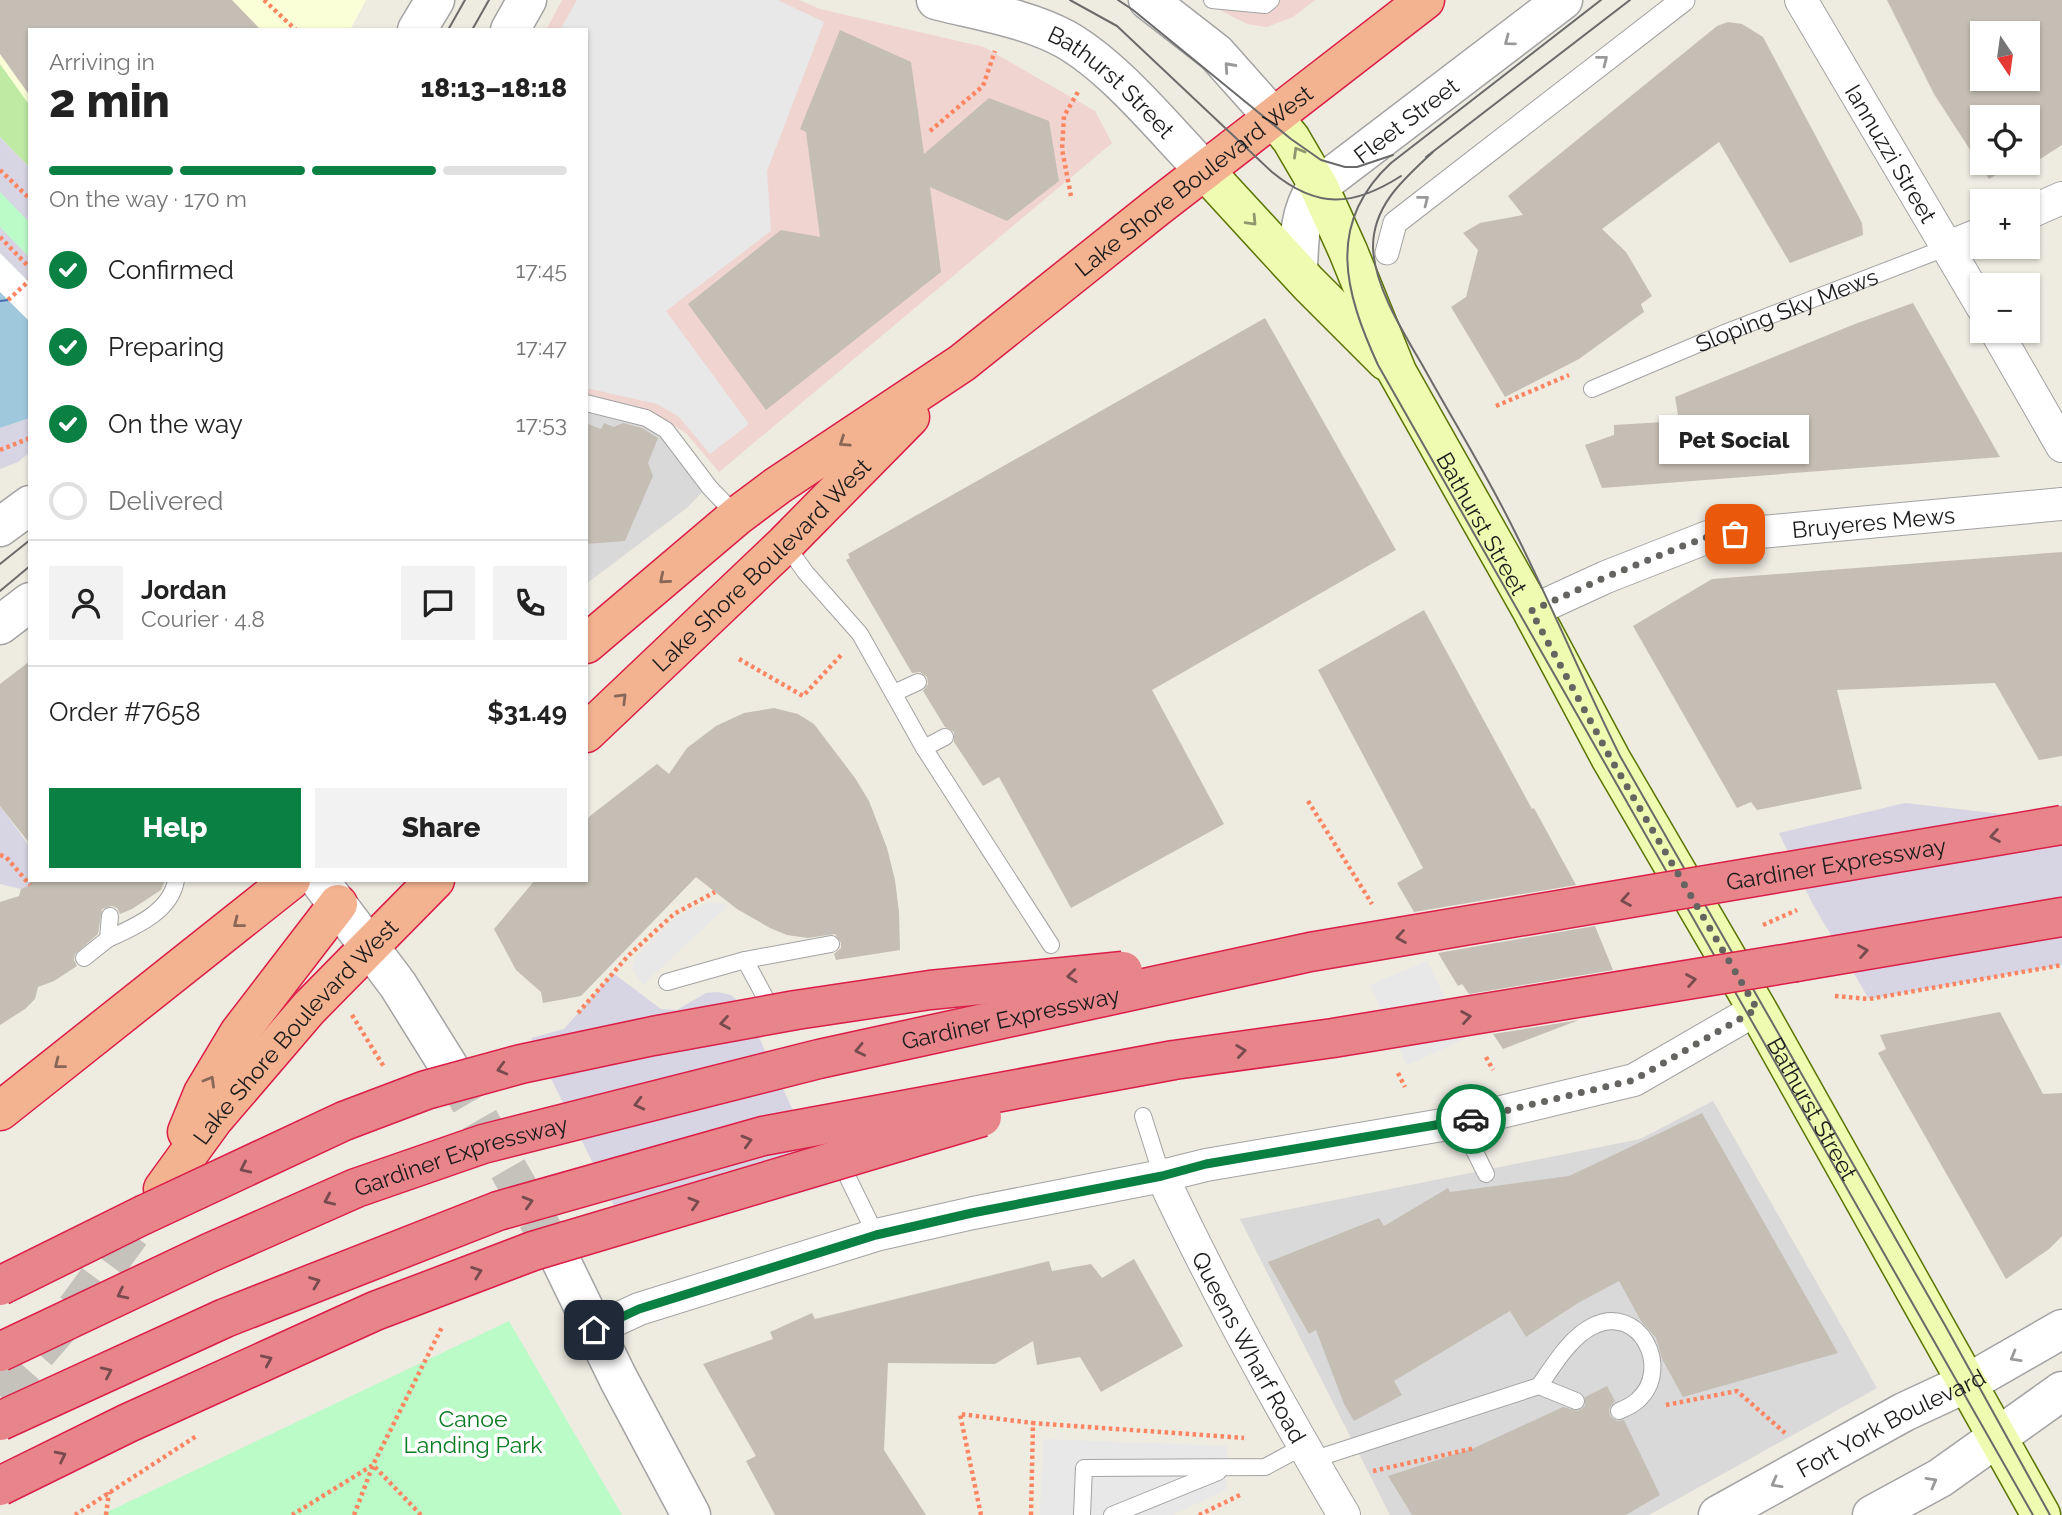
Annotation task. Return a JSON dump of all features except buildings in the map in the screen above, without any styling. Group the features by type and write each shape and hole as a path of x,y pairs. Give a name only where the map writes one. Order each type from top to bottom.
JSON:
{"highway":[{"name":"Lake Shore Boulevard West","path":"588,642 737,516 777,486 962,363 1417,2"},
{"name":"Lake Shore Boulevard West","path":"588,731 785,544 962,363"},
{"name":"Gardiner Expressway","path":"0,1352 209,1253 356,1188 483,1144 819,1059 1310,952 2062,825"},
{"path":"0,1111 288,882"},
{"name":"Lake Shore Boulevard West","path":"329,892 203,1093 163,1189 213,1121 303,1014 433,882"},
{"path":"0,1421 225,1318 498,1211 763,1136 1174,1060 1612,994 2062,918"},
{"path":"0,1286 141,1216 344,1121 426,1090 521,1064 718,1024 930,990 1310,952"},
{"path":"0,1486 128,1423 375,1311 533,1251 1174,1060"}],"main road":[{"name":"Bathurst Street","path":"1274,118 1291,139 1319,187 1397,372 1611,759 1757,1009 2041,1515"},
{"name":"Bathurst Street","path":"1206,172 1308,283 1397,372"}],"street":[{"path":"419,28 435,0"},
{"path":"511,28 527,0"},
{"name":"Bathurst Street","path":"936,0 1033,26 1064,39 1095,60 1206,172"},
{"name":"Bathurst Street","path":"1148,0 1216,53 1274,118"},
{"name":"Fleet Street","path":"1298,270 1304,215 1311,196 1319,187 1563,0"},
{"path":"1387,253 1395,223 1683,0"},
{"name":"Iannuzzi Street","path":"1801,0 1970,285"},
{"path":"2040,208 2062,198"},
{"name":"Sloping Sky Mews","path":"1948,247 1970,238"},
{"path":"2003,343 2062,446"},
{"name":"Bruyeres Mews","path":"1531,611 1606,577 1708,537 2062,504"},
{"path":"0,625 28,604"},
{"path":"329,892 398,985 451,1070"},
{"path":"594,1330 639,1309 876,1235 985,1210 1162,1176 1206,1164 1460,1122 1634,1080 1757,1009"},
{"name":"Queens Wharf Road","path":"1162,1176 1188,1231 1344,1515"},
{"path":"560,1259 691,1515"},
{"name":"Fort York Boulevard","path":"1718,1515 1904,1412 1966,1384 2062,1329"},
{"path":"1872,1515 1940,1478 2062,1391"}],"lane":[{"path":"1212,0 1265,5 1270,0"},
{"name":"Sloping Sky Mews","path":"1592,388 1722,334 1948,247"},
{"path":"588,404 646,418 666,430 710,488 737,516"},
{"path":"785,544 806,573 860,634 925,748 1051,945"},
{"path":"894,693 918,682"},
{"path":"925,748 949,734"},
{"path":"84,958 108,939 139,924 167,902 175,882"},
{"path":"108,939 110,916"},
{"path":"667,982 746,960 831,944"},
{"path":"746,960 766,999"},
{"path":"1143,1116 1162,1176"},
{"path":"1460,1122 1486,1174"},
{"path":"848,1178 876,1235"},
{"path":"1082,1515 1084,1468 1265,1467 1539,1386 1573,1341 1593,1326 1611,1320 1629,1324 1643,1337 1651,1351 1653,1374 1648,1389 1636,1402 1619,1411"},
{"path":"1539,1386 1576,1401"},
{"path":"1112,1515 1227,1469"}],"path":[{"path":"264,0 294,28"},
{"path":"930,131 983,86 998,43"},
{"path":"1071,195 1062,149 1063,127 1064,117 1078,91"},
{"path":"0,170 28,197"},
{"path":"0,237 28,266"},
{"path":"8,300 28,282"},
{"path":"1496,407 1583,369 1592,388"},
{"path":"0,450 28,439"},
{"path":"739,659 803,696 860,634"},
{"path":"1308,801 1372,905"},
{"path":"0,855 6,857 30,885"},
{"path":"572,1020 628,956 674,914 715,892"},
{"path":"1763,925 1800,909"},
{"path":"1827,995 1869,999 2062,965"},
{"path":"1486,1057 1493,1070"},
{"path":"1398,1073 1405,1087"},
{"path":"354,1515 373,1465 445,1321"},
{"path":"1655,1409 1737,1391 1785,1433"},
{"path":"981,1515 960,1414 1034,1423"},
{"path":"1361,1473 1475,1448"},
{"path":"292,1515 373,1465"},
{"path":"373,1465 421,1515"},
{"path":"106,1515 109,1492"}],"shaded area":[{"path":"0,0 366,0 351,28 28,28 28,179 0,151"},
{"path":"562,0 799,0 820,9 984,47 1095,111 1112,143 719,472 686,433 653,413 588,397 588,28 547,28"},
{"path":"577,0 778,0 824,22 767,171 771,231 666,311 749,424 710,454 679,417 657,404 588,388 588,28 561,28"},
{"path":"1201,0 1315,0 1293,17 1267,27 1247,24"},
{"path":"0,137 28,166 28,221 0,192"},
{"path":"0,227 28,256 28,281 0,253"},
{"path":"588,412 601,416 643,419 663,431 705,489 688,507 588,582"},
{"path":"28,419 28,454 18,462 0,469 0,428"},
{"path":"1905,803 2019,816 2062,805 2062,965 1869,999 1812,903 1779,833"},
{"path":"0,806 28,844 28,882 31,882 21,889 0,884"},
{"path":"709,902 728,905 643,985 632,969 636,956 678,915"},
{"path":"1427,961 1465,1039 1407,1065 1370,985"},
{"path":"613,973 661,1009 677,1010 706,993 718,992 731,995 744,1006 828,1185 632,1242 531,1038 564,1029"},
{"path":"1713,1101 1877,1388 1649,1515 1390,1515 1240,1219 1640,1139"},
{"path":"1043,1439 1227,1446 1226,1490 1172,1515 1040,1515"}],"green space":[{"path":"0,64 28,103 28,166 0,137"},
{"path":"0,151 28,179 28,281 0,253"},
{"name":"Canoe Landing Park","path":"509,1321 622,1515 101,1515"}],"water":[{"path":"0,253 28,281 28,419 0,428"}],"pier":[{"path":"0,253 28,281 28,320 0,292"}],"ferry route":[{"path":"0,301 8,300"}],"tunnel":[{"path":"451,1070 560,1259"},
{"path":"0,1396 77,1307 151,1206"}],"tram line":[{"path":"449,28 465,0"},
{"path":"473,28 489,0"},
{"path":"1070,0 1117,26 1272,172 1304,193 1335,200 1351,198 1367,194 1401,176"},
{"path":"1118,0 1321,160 1345,167 1357,167 1393,155"},
{"path":"1601,0 1391,163 1370,186 1356,210 1349,235 1347,260 1357,312 1378,365 2033,1515"},
{"path":"1426,157 1630,0"},
{"path":"1433,152 1392,194 1378,218 1374,232 1375,262 1392,310 1504,509 1620,756 1946,1327 2050,1515"},
{"path":"0,564 28,542"},
{"path":"0,591 28,568"}],"way so far":[{"path":"1471,1119 1634,1080 1757,1009 1611,759 1531,611 1683,546 1708,537 1735,534"}],"place":[{"name":"Pet Social","path":"1735,534"}],"route":[{"path":"594,1330 639,1309 876,1235 972,1213 1162,1176 1206,1164 1471,1119"}]}
